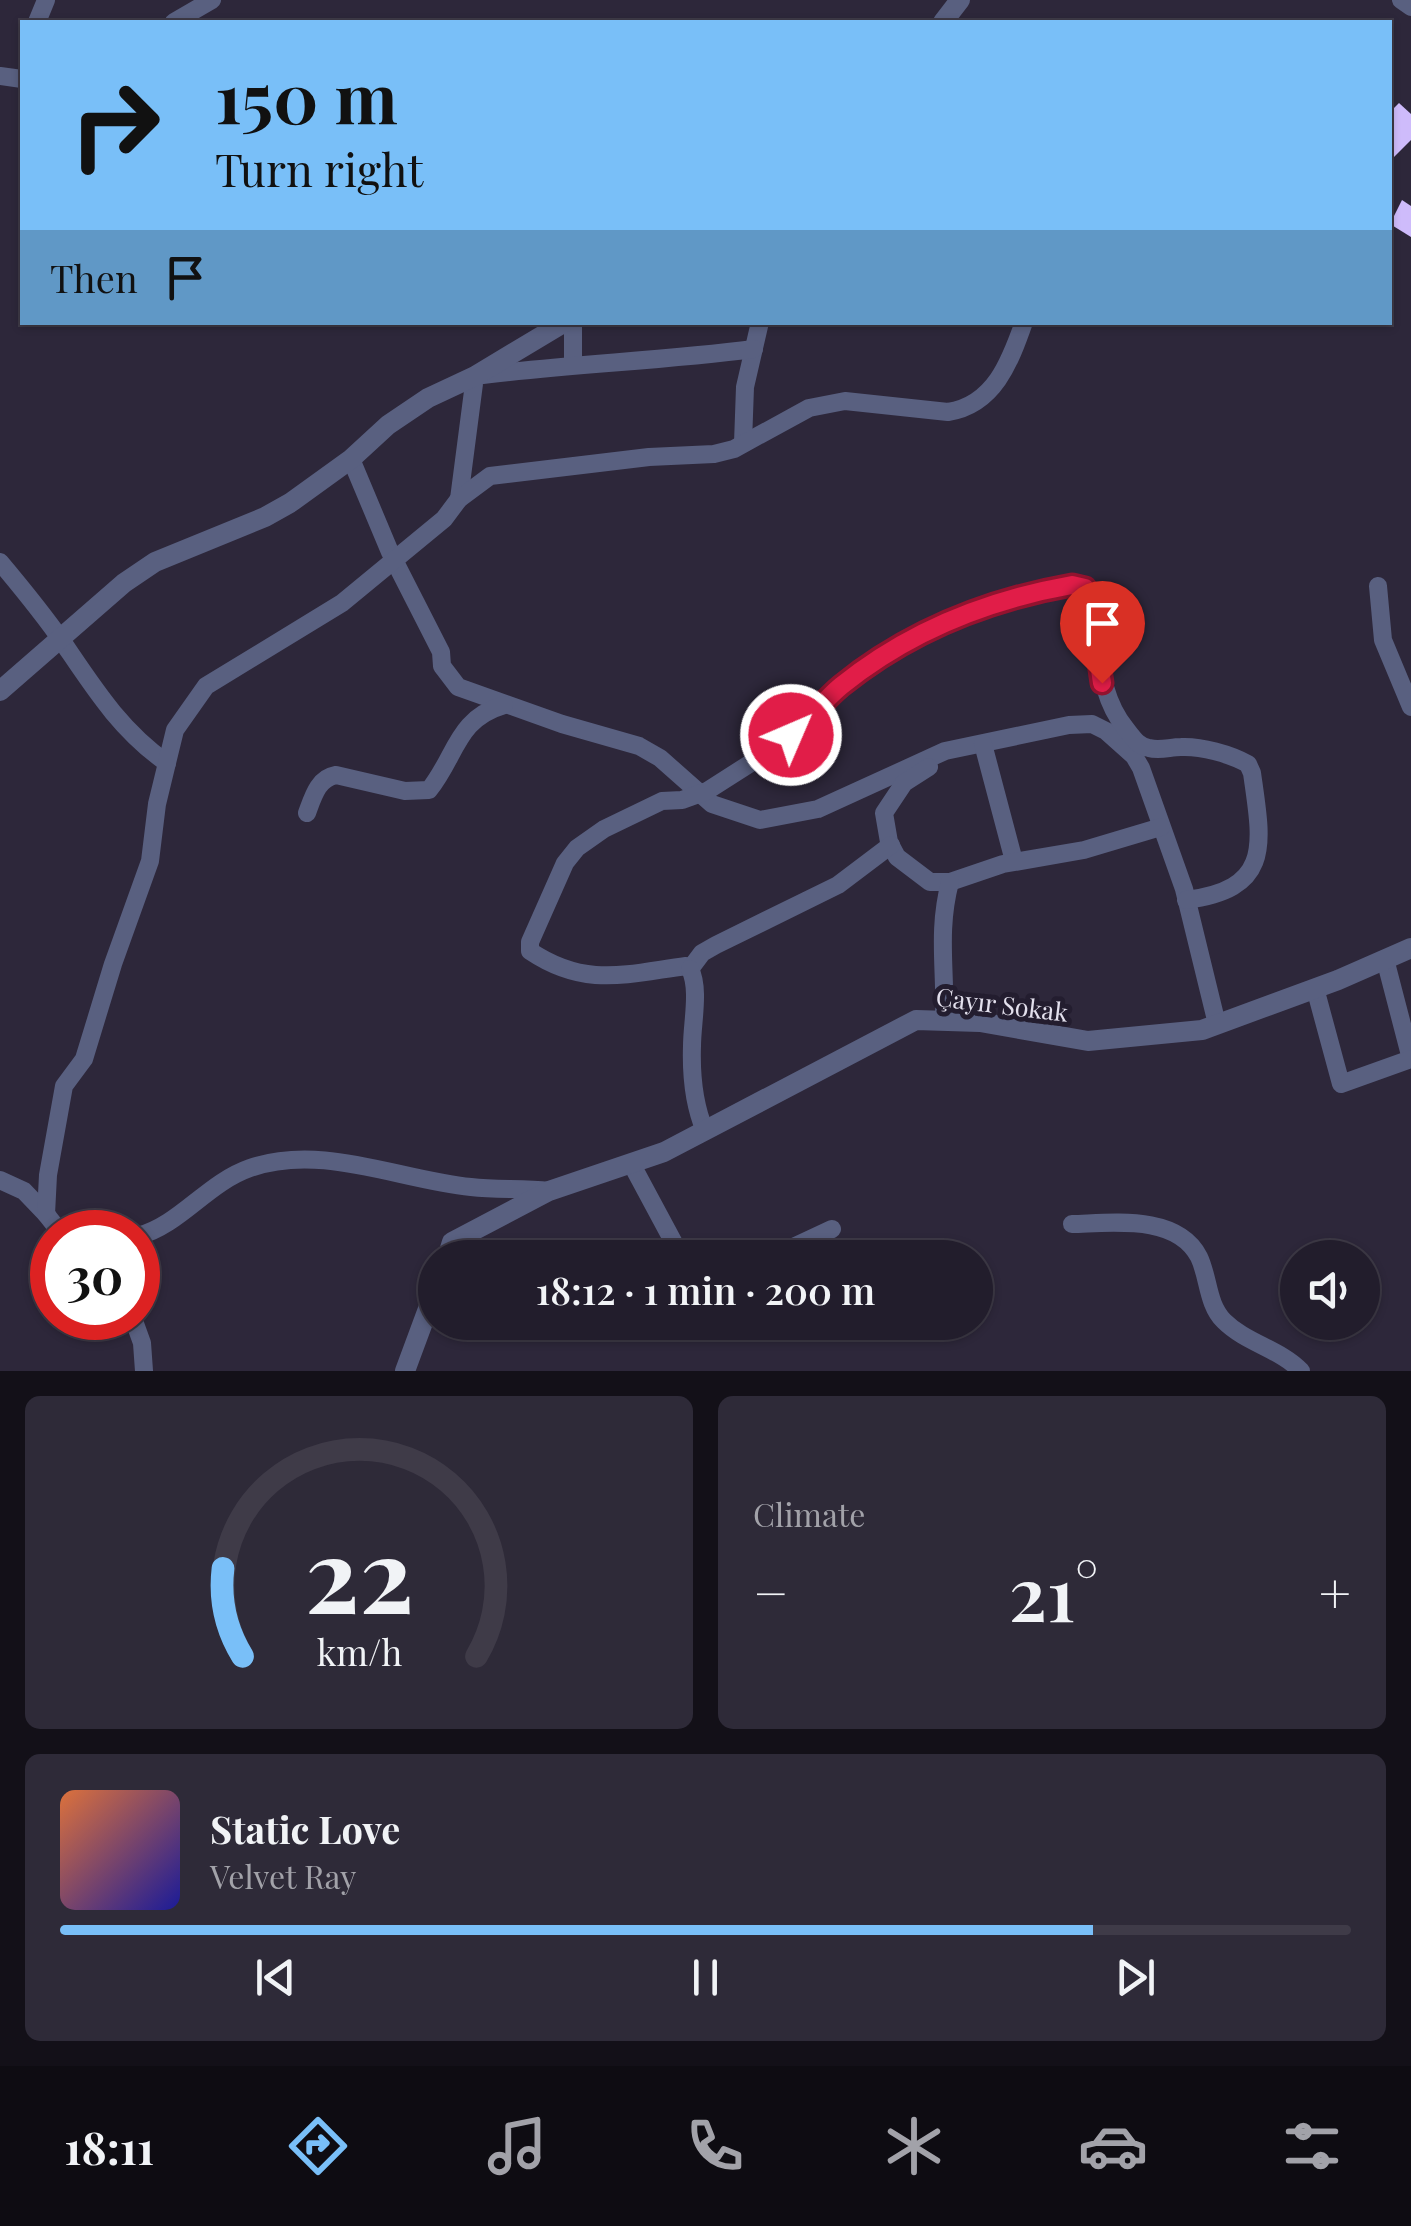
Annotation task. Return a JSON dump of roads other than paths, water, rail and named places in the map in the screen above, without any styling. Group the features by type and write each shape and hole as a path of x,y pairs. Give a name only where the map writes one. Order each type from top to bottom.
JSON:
{"street":[{"path":"177,20 212,0"},
{"path":"944,20 960,0"},
{"path":"1401,0 1411,7"},
{"path":"0,691 124,583 155,562 265,517 351,458 388,425 560,325"},
{"path":"573,325 573,364"},
{"path":"743,444 745,386 759,325"},
{"path":"47,1210 48,1175 64,1086 84,1060 150,861 157,804 175,730 206,686 342,603 490,476 714,454 743,444 809,408 830,402 961,410 976,403 1000,377 1023,325"},
{"path":"475,376 754,349"},
{"path":"459,499 475,376"},
{"path":"351,458 394,560 441,652 448,678 471,694 639,746 660,758 698,794 740,816 760,820 818,809 944,751 1027,732 1092,724 1106,731 1134,756 1141,768 1186,900 1217,1024"},
{"path":"0,562 60,639 114,718 132,737 168,763"},
{"path":"706,1132 696,1109 692,1050 694,981 690,969 686,966 619,977 592,977 530,952 530,942 554,881 577,848 624,817 662,800 682,800 698,794 776,747 838,688 924,631 988,605 1072,585 1085,588 1102,683 1120,721 1138,744 1161,750 1189,747 1221,754 1248,764 1252,773 1258,858 1246,877 1231,890 1186,900"},
{"path":"1378,586 1383,640 1411,706"},
{"path":"307,813 320,783 328,776 405,791 429,790 468,725 483,711 509,704"},
{"path":"974,746 922,770 893,795 884,812 890,846 897,857 930,882 950,882 1014,861 1084,850 1161,827"},
{"path":"974,746 1014,861"},
{"path":"690,969 716,945 838,885 890,846"},
{"path":"944,1019 946,984 940,936 950,882"},
{"name":"Çayır Sokak","path":"456,1240 549,1191 706,1132 916,1020 980,1022 1088,1041 1202,1030 1411,948"},
{"path":"1315,988 1341,1084 1411,1058 1386,959"},
{"path":"160,1227 215,1186 250,1168 294,1160 354,1166 472,1188 549,1191"},
{"path":"631,1163 672,1240"},
{"path":"0,1180 24,1191 42,1210"},
{"path":"1072,1224 1142,1223 1181,1236 1198,1256 1220,1317 1243,1338 1301,1371"},
{"path":"808,1240 832,1229"},
{"path":"406,1371 418,1337"},
{"path":"141,1340 144,1371"}]}
